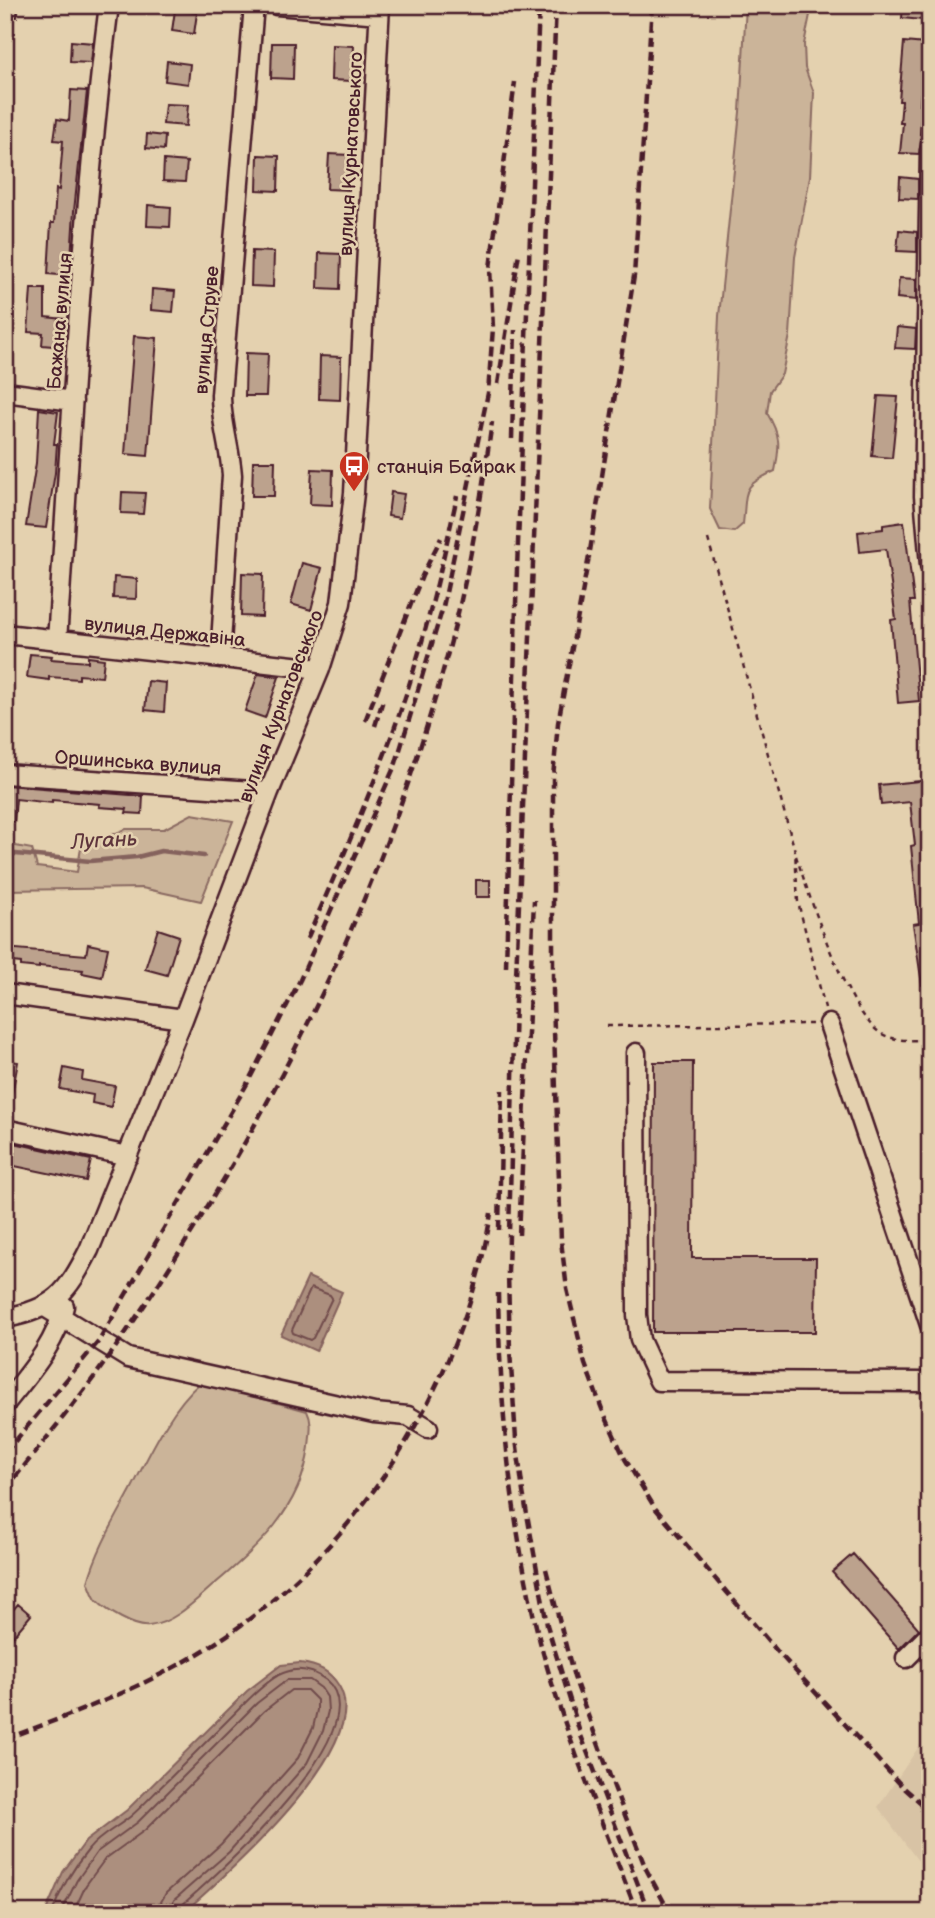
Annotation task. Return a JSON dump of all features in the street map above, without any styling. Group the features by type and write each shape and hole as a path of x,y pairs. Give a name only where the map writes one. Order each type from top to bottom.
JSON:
{"street":[{"name":"Бажана вулиця","path":"57,641 73,401 100,75 110,5"},
{"name":"вулиця Струве","path":"220,658 232,475 221,395 254,5"},
{"path":"276,5 379,9"},
{"name":"вулиця Курнатовського","path":"5,1404 40,1359 62,1317 57,1297 89,1250 128,1156 320,668 341,603 353,506 379,9"},
{"path":"930,150 924,496 930,565"},
{"path":"5,392 73,401"},
{"name":"вулиця Державіна","path":"5,634 320,668"},
{"name":"Оршинська вулиця","path":"5,774 269,792"},
{"path":"5,994 183,1019"},
{"path":"829,1024 930,1325"},
{"path":"636,1053 637,1315 640,1340 659,1381 930,1382"},
{"path":"5,1129 128,1156"},
{"path":"5,1318 32,1313 57,1297 62,1317 128,1358 350,1408 389,1416 408,1416 428,1428"},
{"path":"906,1658 930,1634"}],"path":[{"path":"708,539 795,851 810,899 850,996 880,1033 893,1039 930,1040"},
{"path":"607,1026 829,1024 798,902 795,851"}],"shaded area":[{"path":"746,5 812,5 804,44 805,68 814,93 810,177 795,257 790,335 782,374 770,391 767,413 777,435 777,462 775,471 751,485 746,496 743,524 734,532 720,530 710,509 719,316 740,112"},
{"path":"192,814 233,821 201,901 142,888 5,890 5,844 32,849 37,867 77,872 82,842 102,839 126,829 164,829"},
{"path":"201,1382 307,1411 311,1428 304,1469 287,1509 245,1558 174,1617 158,1624 143,1626 122,1618 102,1605 88,1582 107,1535 162,1432 180,1404"},
{"path":"930,1730 930,1877 878,1807"}],"water":[{"path":"308,1277 342,1292 316,1351 281,1335"},
{"path":"300,1663 323,1670 332,1676 339,1686 344,1711 335,1741 316,1775 290,1809 229,1871 183,1913 45,1913 63,1872 86,1841 127,1810 247,1691 281,1665"}],"building":[{"path":"5,5 19,5 17,17 5,15"},
{"path":"903,5 923,5 922,20 902,18"},
{"path":"175,10 197,13 194,34 172,31"},
{"path":"71,41 93,43 91,63 70,62"},
{"path":"904,42 925,44 919,154 900,153 903,123 900,123 902,101 899,101"},
{"path":"272,43 294,43 293,79 271,78"},
{"path":"332,45 354,46 352,81 331,80"},
{"path":"167,61 190,64 188,84 165,81"},
{"path":"71,90 87,91 70,276 48,274 51,223 54,223 56,189 59,190 63,141 54,140 57,119 69,121"},
{"path":"165,104 188,105 186,126 163,124"},
{"path":"147,134 165,136 164,150 146,148"},
{"path":"329,154 350,155 349,190 327,189"},
{"path":"258,155 279,156 278,191 257,190"},
{"path":"164,160 187,162 185,182 163,181"},
{"path":"900,177 918,179 918,199 899,198"},
{"path":"148,205 171,207 170,227 147,226"},
{"path":"899,230 917,232 917,252 897,251"},
{"path":"252,251 274,252 273,287 251,286"},
{"path":"319,253 341,254 340,289 318,288"},
{"path":"899,278 916,279 916,300 897,298"},
{"path":"31,289 45,289 45,317 65,319 64,347 42,345 43,333 28,332"},
{"path":"152,289 175,291 173,312 151,310"},
{"path":"897,327 916,329 915,349 895,348"},
{"path":"134,336 157,338 148,456 125,454"},
{"path":"246,353 268,354 266,396 245,396"},
{"path":"320,356 341,357 340,400 319,399"},
{"path":"878,396 898,397 892,458 872,456"},
{"path":"39,409 58,412 54,444 57,444 55,473 46,528 26,526 36,463"},
{"path":"253,461 275,461 274,496 252,496"},
{"path":"312,469 333,470 332,505 310,504"},
{"path":"122,492 145,493 143,514 121,513"},
{"path":"391,492 404,494 400,518 388,516"},
{"path":"904,522 914,601 910,601 919,701 898,703 891,620 896,619 886,549 860,552 858,532 883,529 883,525"},
{"path":"302,563 322,568 311,610 291,604"},
{"path":"242,573 263,574 262,617 241,616"},
{"path":"114,577 137,579 136,599 113,598"},
{"path":"30,654 88,662 88,657 104,659 102,677 79,675 79,679 49,677 49,680 27,677"},
{"path":"258,674 279,677 265,718 245,711"},
{"path":"148,681 166,683 164,712 145,710"},
{"path":"930,780 930,985 922,985 913,924 919,923 911,846 915,845 910,802 881,805 879,785"},
{"path":"5,785 143,796 142,814 126,813 127,809 99,807 100,804 16,799 14,822 5,822"},
{"path":"476,880 490,880 490,897 476,897"},
{"path":"158,929 179,936 167,975 145,969"},
{"path":"88,944 108,948 102,977 82,973 83,970 21,966 21,963 5,961 5,948 86,955"},
{"path":"5,1060 18,1062 11,1099 5,1099"},
{"path":"654,1062 693,1062 692,1258 816,1258 815,1332 653,1332"},
{"path":"64,1068 83,1072 82,1080 115,1086 111,1107 92,1103 93,1095 60,1089"},
{"path":"5,1141 91,1160 86,1181 5,1164"},
{"path":"853,1554 919,1629 899,1649 832,1572"},
{"path":"18,1604 31,1615 5,1646 5,1619"}],"waterway":[{"name":"Лугань","path":"5,853 90,861 137,857 161,851 204,856"}],"railway":[{"path":"506,967 517,569 539,5"},
{"path":"556,5 515,1001 508,1273 510,1351 516,1439 523,1492 547,1625 580,1733 649,1913"},
{"path":"652,5 634,276 590,551 558,723 553,777 553,1000 561,1241 567,1289 585,1364 602,1409 625,1459 655,1508 777,1651 902,1786 930,1811"},
{"path":"5,1453 99,1341 247,1084 300,980 396,763 443,607 488,393 493,328 490,268 515,82"},
{"path":"498,384 519,253"},
{"path":"512,439 515,330"},
{"path":"5,1490 115,1348 168,1269 267,1103 311,1017 388,839 420,748 461,598 492,422"},
{"path":"307,939 362,810 403,703 429,615 457,496"},
{"path":"365,721 422,576 441,538"},
{"path":"375,726 383,700"},
{"path":"519,1235 534,900"},
{"path":"499,1230 502,1090"},
{"path":"5,1739 75,1713 189,1659 246,1622 298,1577 346,1526 388,1469 425,1409 454,1345 476,1280 491,1213"},
{"path":"498,1293 508,1460 519,1543 536,1626 569,1735 637,1913"},
{"path":"546,1569 574,1677 646,1869 670,1913"}],"place":[{"name":"станція Байрак","path":"354,493"}]}
